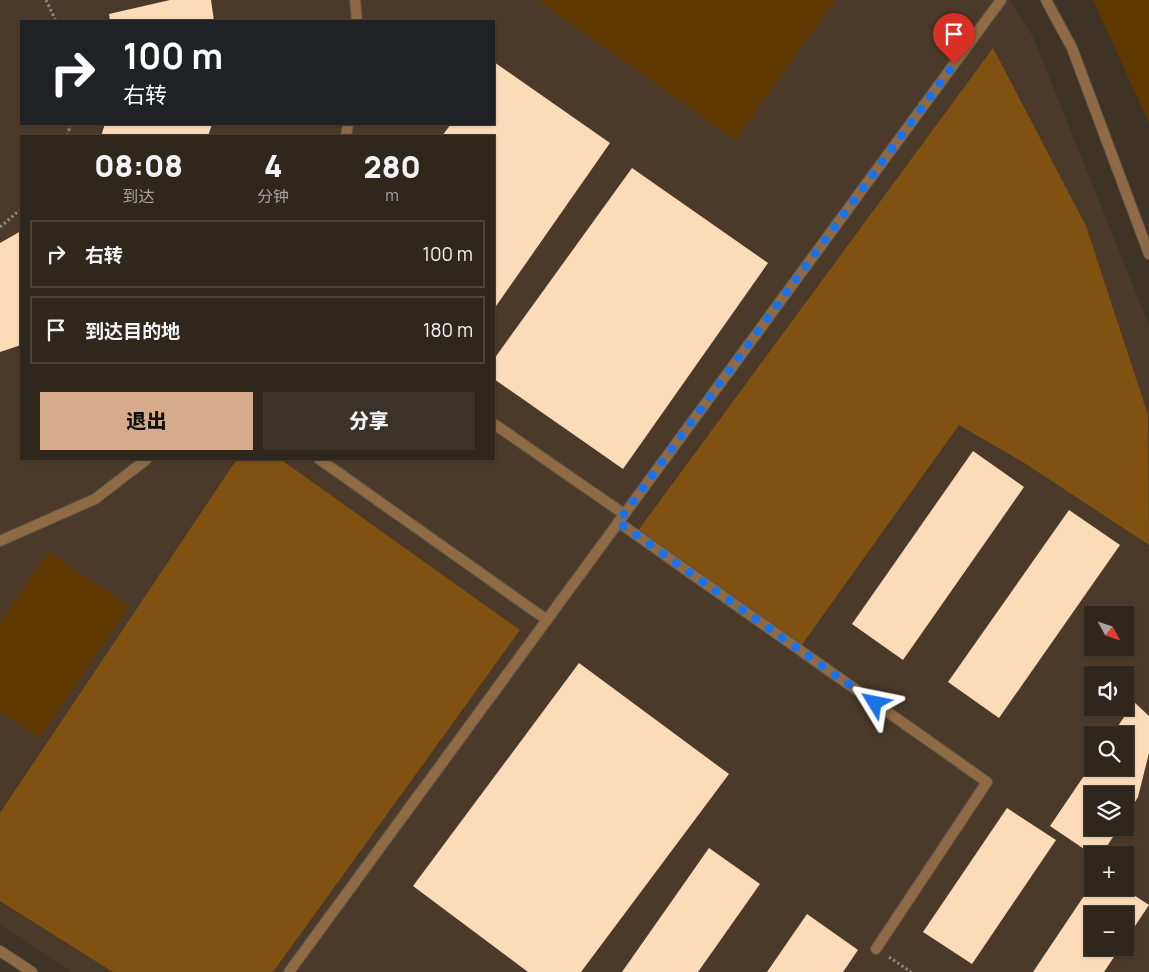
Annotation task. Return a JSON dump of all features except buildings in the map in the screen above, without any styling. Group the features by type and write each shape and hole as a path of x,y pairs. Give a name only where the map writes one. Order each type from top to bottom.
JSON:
{"street":[{"path":"355,0 357,20"},
{"path":"289,972 1001,0"},
{"path":"1046,0 1072,48 1149,254"},
{"path":"495,425 987,782 876,948"},
{"path":"0,541 95,499 146,460"},
{"path":"320,460 547,620"},
{"path":"0,951 32,972"}],"path":[{"path":"46,0 56,20"},
{"path":"0,227 20,210"},
{"path":"876,948 911,972"}],"shaded area":[{"path":"0,0 1010,0 1033,37 1149,325 1149,972 72,972 0,925"},
{"path":"538,0 835,0 735,140"},
{"path":"1093,0 1149,0 1149,123"},
{"path":"993,48 1086,226 1148,415 1149,545 1026,464 959,425 801,646 637,532"},
{"path":"236,460 281,460 520,630 273,972 113,972 0,901 0,813"},
{"path":"48,552 129,606 40,738 0,712 0,623"}],"route":[{"path":"875,703 618,522 954,64"}]}
